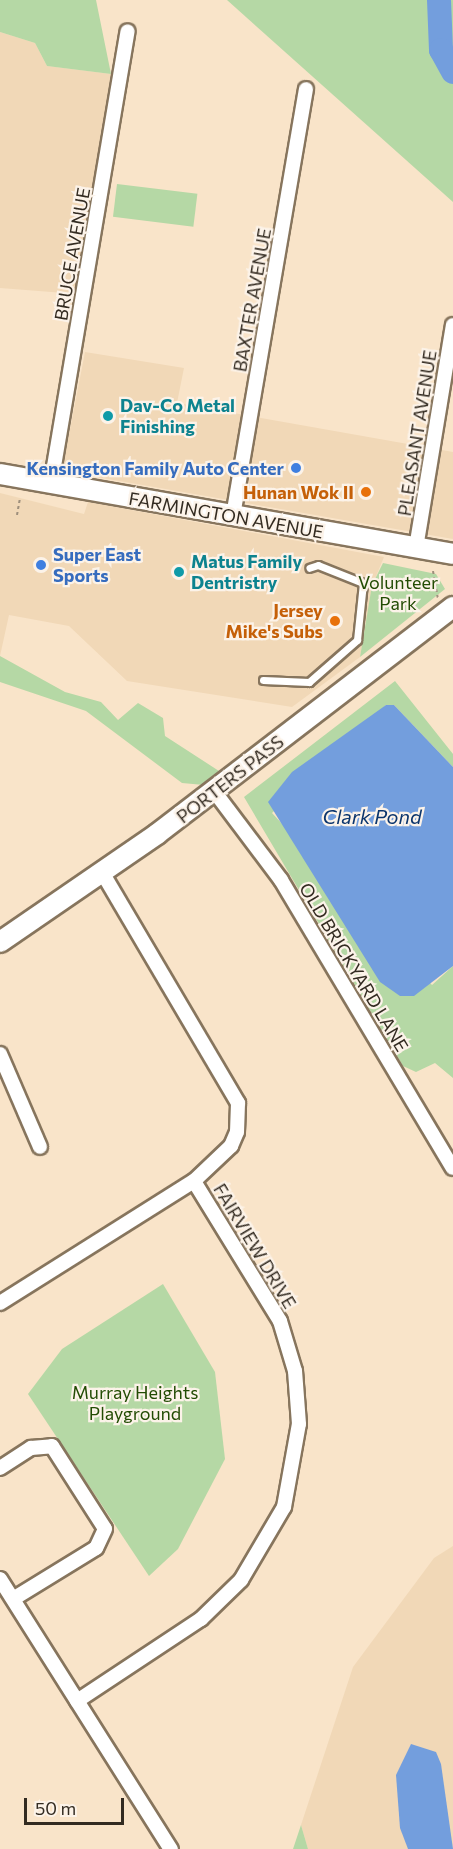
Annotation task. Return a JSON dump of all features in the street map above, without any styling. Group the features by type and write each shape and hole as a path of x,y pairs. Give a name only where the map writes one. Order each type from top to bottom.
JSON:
{"street":[{"name":"BRUCE AVENUE","path":"51,484 128,31"},
{"name":"BAXTER AVENUE","path":"234,516 306,89"},
{"name":"PLEASANT AVENUE","path":"416,548 453,325"},
{"name":"FARMINGTON AVENUE","path":"0,474 453,554"},
{"name":"PORTERS PASS","path":"0,942 103,874 214,791 446,603"},
{"name":"OLD BRICKYARD LANE","path":"214,791 281,880 453,1168"},
{"name":"FAIRVIEW DRIVE","path":"77,1701 222,1600 273,1532 292,1479 298,1416 288,1344 268,1299 194,1181 231,1146 237,1132 238,1102 103,874"},
{"path":"0,1054 40,1147"},
{"path":"0,1303 194,1181"},
{"path":"0,1468 31,1448 52,1446 105,1529 96,1548 13,1599"},
{"path":"0,1580 171,1849"}],"lane":[{"path":"262,680 309,682 357,640 363,583 342,579 330,568 309,568"}],"path":[{"path":"17,515 20,498"},
{"path":"433,571 446,603"}],"shaded area":[{"path":"0,32 35,43 47,66 111,74 77,294 0,288"},
{"path":"85,352 184,368 177,403 453,452 453,539 62,471"},
{"path":"0,493 84,514 88,502 384,557 372,586 360,657 292,707 127,681 69,626 9,615 0,656"},
{"path":"453,1546 453,1849 308,1849 301,1825 353,1667 434,1558"}],"green space":[{"path":"0,0 96,0 111,74 47,66 35,43 0,32"},
{"path":"227,0 453,0 453,202"},
{"path":"117,184 197,194 193,227 113,217"},
{"name":"Volunteer Park","path":"383,563 436,574 445,589 360,657 372,585"},
{"path":"0,656 65,692 101,702 118,720 138,703 163,718 165,736 219,771 204,785 182,783 86,711 0,682"},
{"path":"395,681 453,754 453,767 394,705 386,705 272,813 432,985 453,966 453,1078 435,1063 416,1072 403,1066 244,797"},
{"name":"Murray Heights Playground","path":"163,1284 215,1372 225,1459 178,1549 149,1576 28,1394 62,1349"},
{"path":"301,1825 308,1849 293,1849"}],"water":[{"name":"Clark Pond","path":"386,705 394,705 453,767 453,966 414,996 400,996 380,982 268,802 292,772"},
{"path":"411,1744 436,1752 441,1764 453,1849 408,1849 400,1828 396,1775"}],"waterway":[{"path":"439,0 441,50 453,72"}],"place":[{"name":"Dav-Co Metal Finishing","path":"108,416"},
{"name":"Kensington Family Auto Center","path":"296,468"},
{"name":"Hunan Wok II","path":"366,492"},
{"name":"Super East Sports","path":"41,565"},
{"name":"Matus Family Dentristry","path":"179,572"},
{"name":"Jersey Mike's Subs","path":"335,621"}]}
